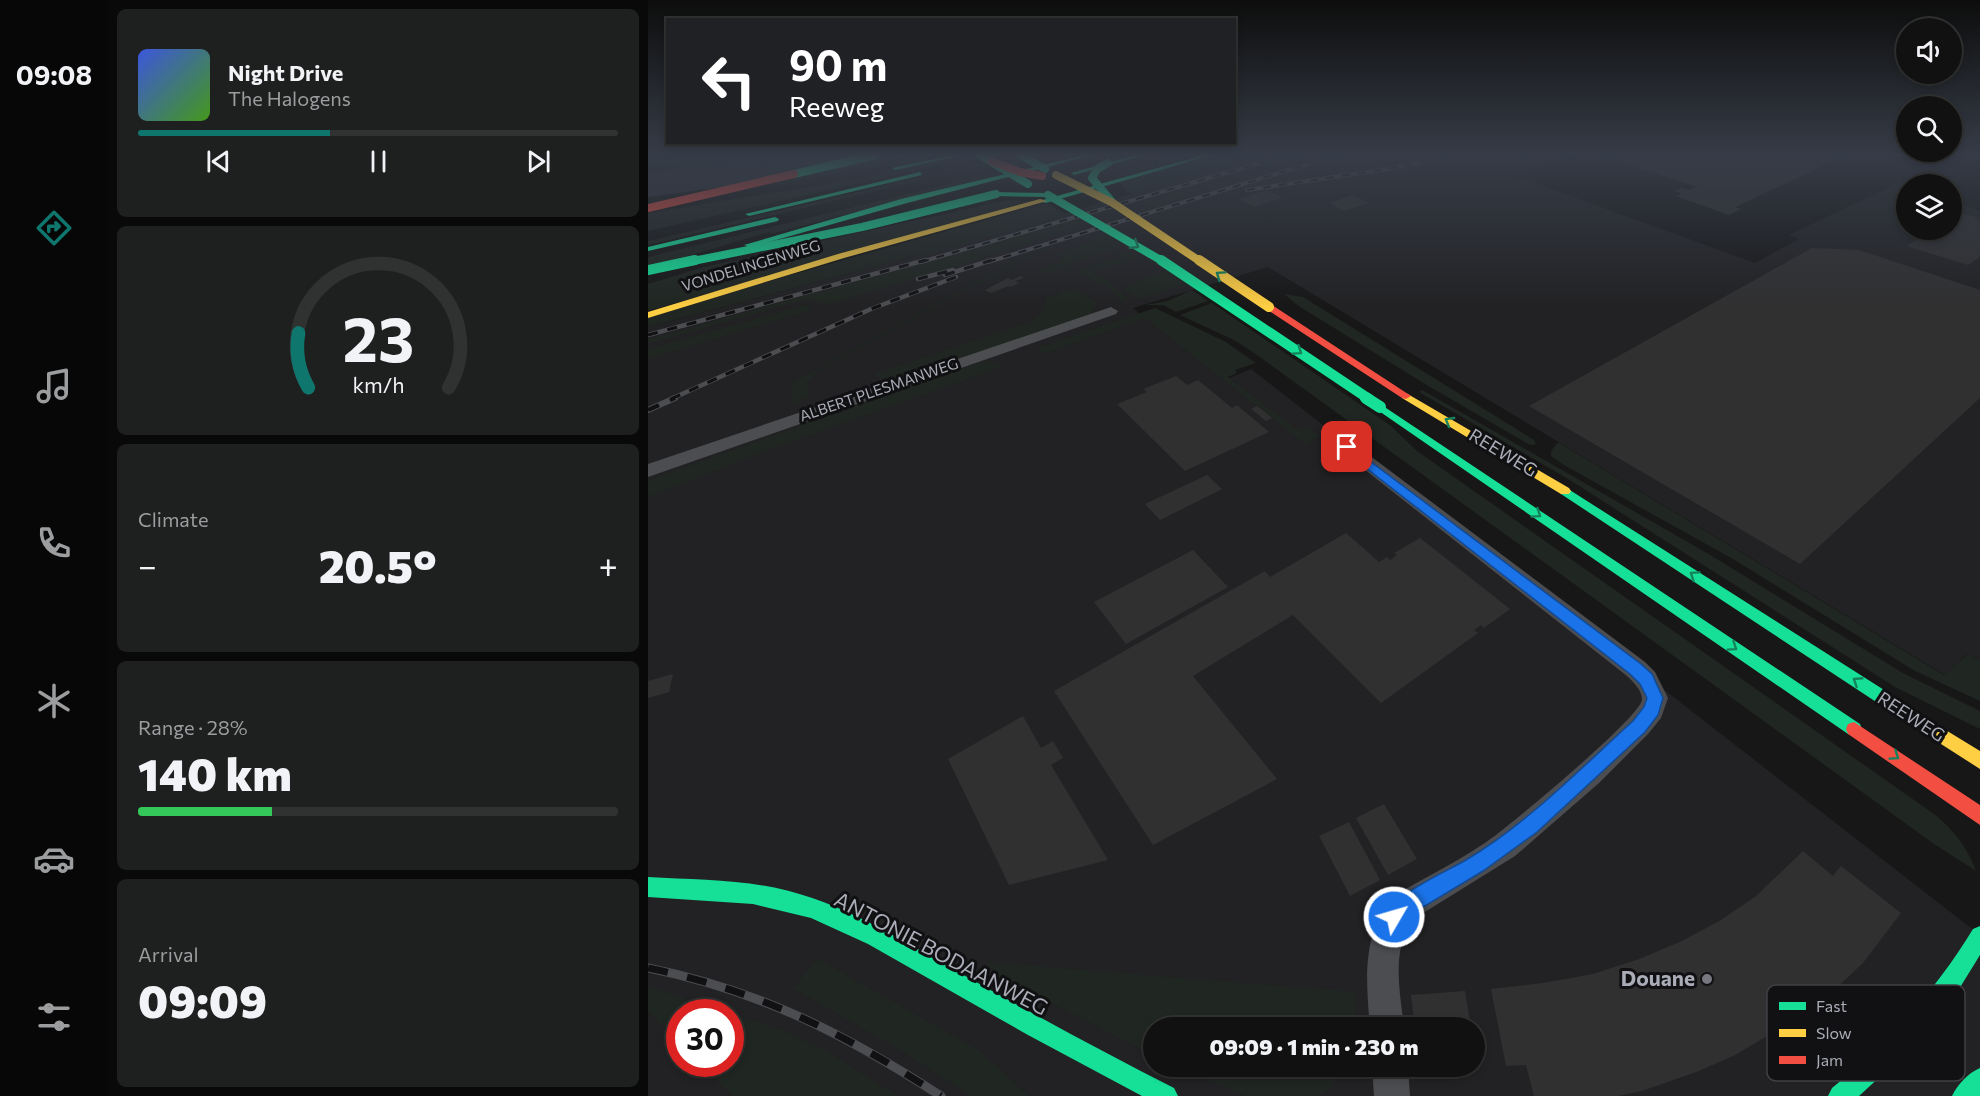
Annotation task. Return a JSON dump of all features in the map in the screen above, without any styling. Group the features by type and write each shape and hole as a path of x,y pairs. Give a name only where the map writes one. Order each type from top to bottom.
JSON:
{"main road":[{"path":"648,237 780,206"},
{"path":"648,249 828,206"},
{"path":"648,272 887,206"},
{"path":"648,272 862,227 947,206"},
{"name":"VONDELINGENWEG","path":"648,315 841,256 1021,206"},
{"name":"REEWEG","path":"1068,206 1116,233 1208,291 1924,776"},
{"name":"REEWEG","path":"1118,206 1404,395 1582,501 1973,754"},
{"path":"1973,804 1980,824"},
{"name":"REEWEG","path":"1973,804 1980,816"},
{"name":"ANTONIE BODAANWEG","path":"648,887 747,893 789,901 829,915 925,965 1081,1054 1166,1096"},
{"path":"1946,985 1980,936"},
{"path":"1964,1096 1980,1079"},
{"path":"1840,1096 1861,1081"}],"street":[{"name":"ALBERT PLESMANWEG","path":"648,471 1111,311"},
{"path":"1347,447 1646,679 1655,698 1652,710 1639,726 1589,774 1505,846 1410,903 1394,917 1383,952 1386,1017"},
{"name":"REEWEG","path":"1924,776 1973,804"},
{"path":"1391,1077 1392,1096"}],"shaded area":[{"path":"690,206 758,206 648,231 648,213"},
{"path":"797,206 812,206 648,245 648,241"},
{"path":"857,206 878,206 771,234 769,232 648,268 648,257"},
{"path":"980,206 1012,206 648,311 648,284 704,267"},
{"path":"1034,206 1051,206 1067,214 925,256 922,254 648,327 648,318"},
{"path":"1089,206 1599,206 1755,263 1799,239 1789,235 1849,206 1896,206 1896,240 1962,240 1962,206 1980,211 1980,661 1967,654 1945,675 1268,267 1133,308 1225,380 1251,369 1980,935 1980,1096 648,1096 648,327 941,249"},
{"path":"1076,219 1084,223 1023,246 826,305 816,300 799,301 648,344 648,339"},
{"path":"1106,235 1124,246 1073,263 1055,272 1039,272 1063,259 1057,254"},
{"path":"1051,246 1052,248 1018,262 819,370 807,382 809,397 792,404 791,383 1015,261"},
{"path":"1130,250 1142,257 1092,272 1127,298 1123,303 1103,284 1077,272 1121,256 1119,254"},
{"path":"1164,271 1184,284 1142,299 1136,298 1119,285 1125,288"},
{"path":"1078,290 1097,303 1091,314 959,360 881,383 880,381 889,377 878,379 875,374 1030,322 1043,312 1046,299 1063,291"},
{"path":"1192,290 1208,301 1176,312 1163,305 1145,305 1168,301"},
{"path":"1284,294 1303,297 1534,440 1536,444 1530,445 1425,384 1300,307"},
{"path":"1212,303 1391,426 1417,451 1934,814 1959,840 1969,854 1976,871 1934,844 1257,355 1236,341 1180,315"},
{"path":"805,305 814,309 648,359 648,349"},
{"path":"1155,308 1224,341 1256,363 1235,370 1237,373 1228,377 1297,430 1307,426 1320,436 1305,444 1145,318 1044,354 1037,348"},
{"path":"985,360 1004,366 771,449 648,497 648,481 660,476"},
{"path":"1422,390 1707,553 1903,673 1980,711 1980,729 1895,687 1568,479 1419,392"},
{"path":"1558,442 1944,675 1968,654 1980,661 1980,701 1915,671 1733,559 1562,464 1551,456 1551,451"},
{"path":"818,959 980,1051 1029,1096 971,1096 907,1054 793,988"},
{"path":"986,962 1355,992 1354,1017 1143,1017 1143,1050 997,975"},
{"path":"648,986 688,999 666,999 666,1030 648,1011"},
{"path":"744,1018 785,1031 830,1053 898,1096 733,1096 714,1077 744,1077"},
{"path":"1200,1077 1338,1077 1328,1091 1319,1096 1246,1096"}],"building":[{"path":"1335,206 1360,206 1345,211"},
{"path":"1704,206 1737,206 1735,207 1741,209 1729,215"},
{"path":"1962,213 1979,218 1975,220 1980,221 1980,257 1968,265 1906,246 1916,240 1962,240"},
{"path":"1812,248 1859,250 1980,290 1980,398 1800,564 1529,406"},
{"path":"1020,276 1024,278 1015,281 1019,283 1011,287 1008,286 991,293 985,290 1008,278 1012,280"},
{"path":"1176,376 1187,385 1198,380 1232,408 1237,405 1269,432 1185,471 1117,404 1147,392 1143,389"},
{"path":"1257,406 1272,418 1266,421 1251,409"},
{"path":"1207,475 1222,489 1160,520 1145,504"},
{"path":"1346,533 1379,562 1387,557 1390,560 1397,555 1394,553 1420,538 1510,609 1484,628 1481,625 1474,630 1478,633 1381,703 1293,615 1193,676 1277,779 1153,845 1054,691 1265,571 1270,577"},
{"path":"1193,550 1228,587 1126,644 1094,602"},
{"path":"673,674 669,692 648,698 648,681"},
{"path":"1023,716 1041,748 1053,741 1063,758 1051,765 1108,860 1009,885 948,759"},
{"path":"1384,804 1417,859 1388,875 1356,818"},
{"path":"1349,822 1380,880 1350,896 1319,836"},
{"name":"Douane","path":"1803,851 1833,876 1841,866 1901,913 1863,963 1840,985 1767,985 1767,1036 1735,1055 1699,1071 1642,1091 1618,1096 1534,1096 1526,1065 1506,1066 1491,989 1593,974 1639,959 1682,941 1721,920 1756,896"},
{"path":"1465,991 1469,1017 1414,1017 1411,995"}],"railway":[{"path":"921,262 1113,206"},
{"path":"988,262 1171,206"},
{"path":"648,335 926,260"},
{"path":"945,275 992,260"},
{"path":"918,279 953,270"},
{"path":"671,399 871,309 956,277"},
{"path":"648,410 675,398"},
{"path":"648,968 728,989 801,1017 871,1053 941,1096"}],"traffic: fast":[{"path":"749,214 783,206"},
{"path":"748,245 886,206"},
{"path":"648,270 862,227 947,206"},
{"path":"1067,206 1176,269 1380,407"},
{"path":"648,249 775,219"},
{"path":"1380,407 1854,729"},
{"path":"1565,491 1908,714"},
{"path":"648,887 753,894 788,901 833,916 876,936 958,984 1166,1096"},
{"path":"1949,985 1980,936"},
{"path":"1964,1096 1980,1079"},
{"path":"1840,1096 1859,1081"}],"traffic: slow":[{"path":"648,315 841,256 1024,206"},
{"path":"1118,206 1269,307"},
{"path":"1406,396 1565,491"},
{"path":"1908,714 1980,761"}],"traffic: jam":[{"path":"648,208 656,206"},
{"path":"1269,307 1406,396"},
{"path":"1854,729 1980,816"}],"place":[{"name":"Douane","path":"1707,979"}],"route":[{"path":"1347,447 1636,669 1646,679 1655,698 1652,710 1639,726 1530,826 1505,846 1401,909 1394,917"}]}
